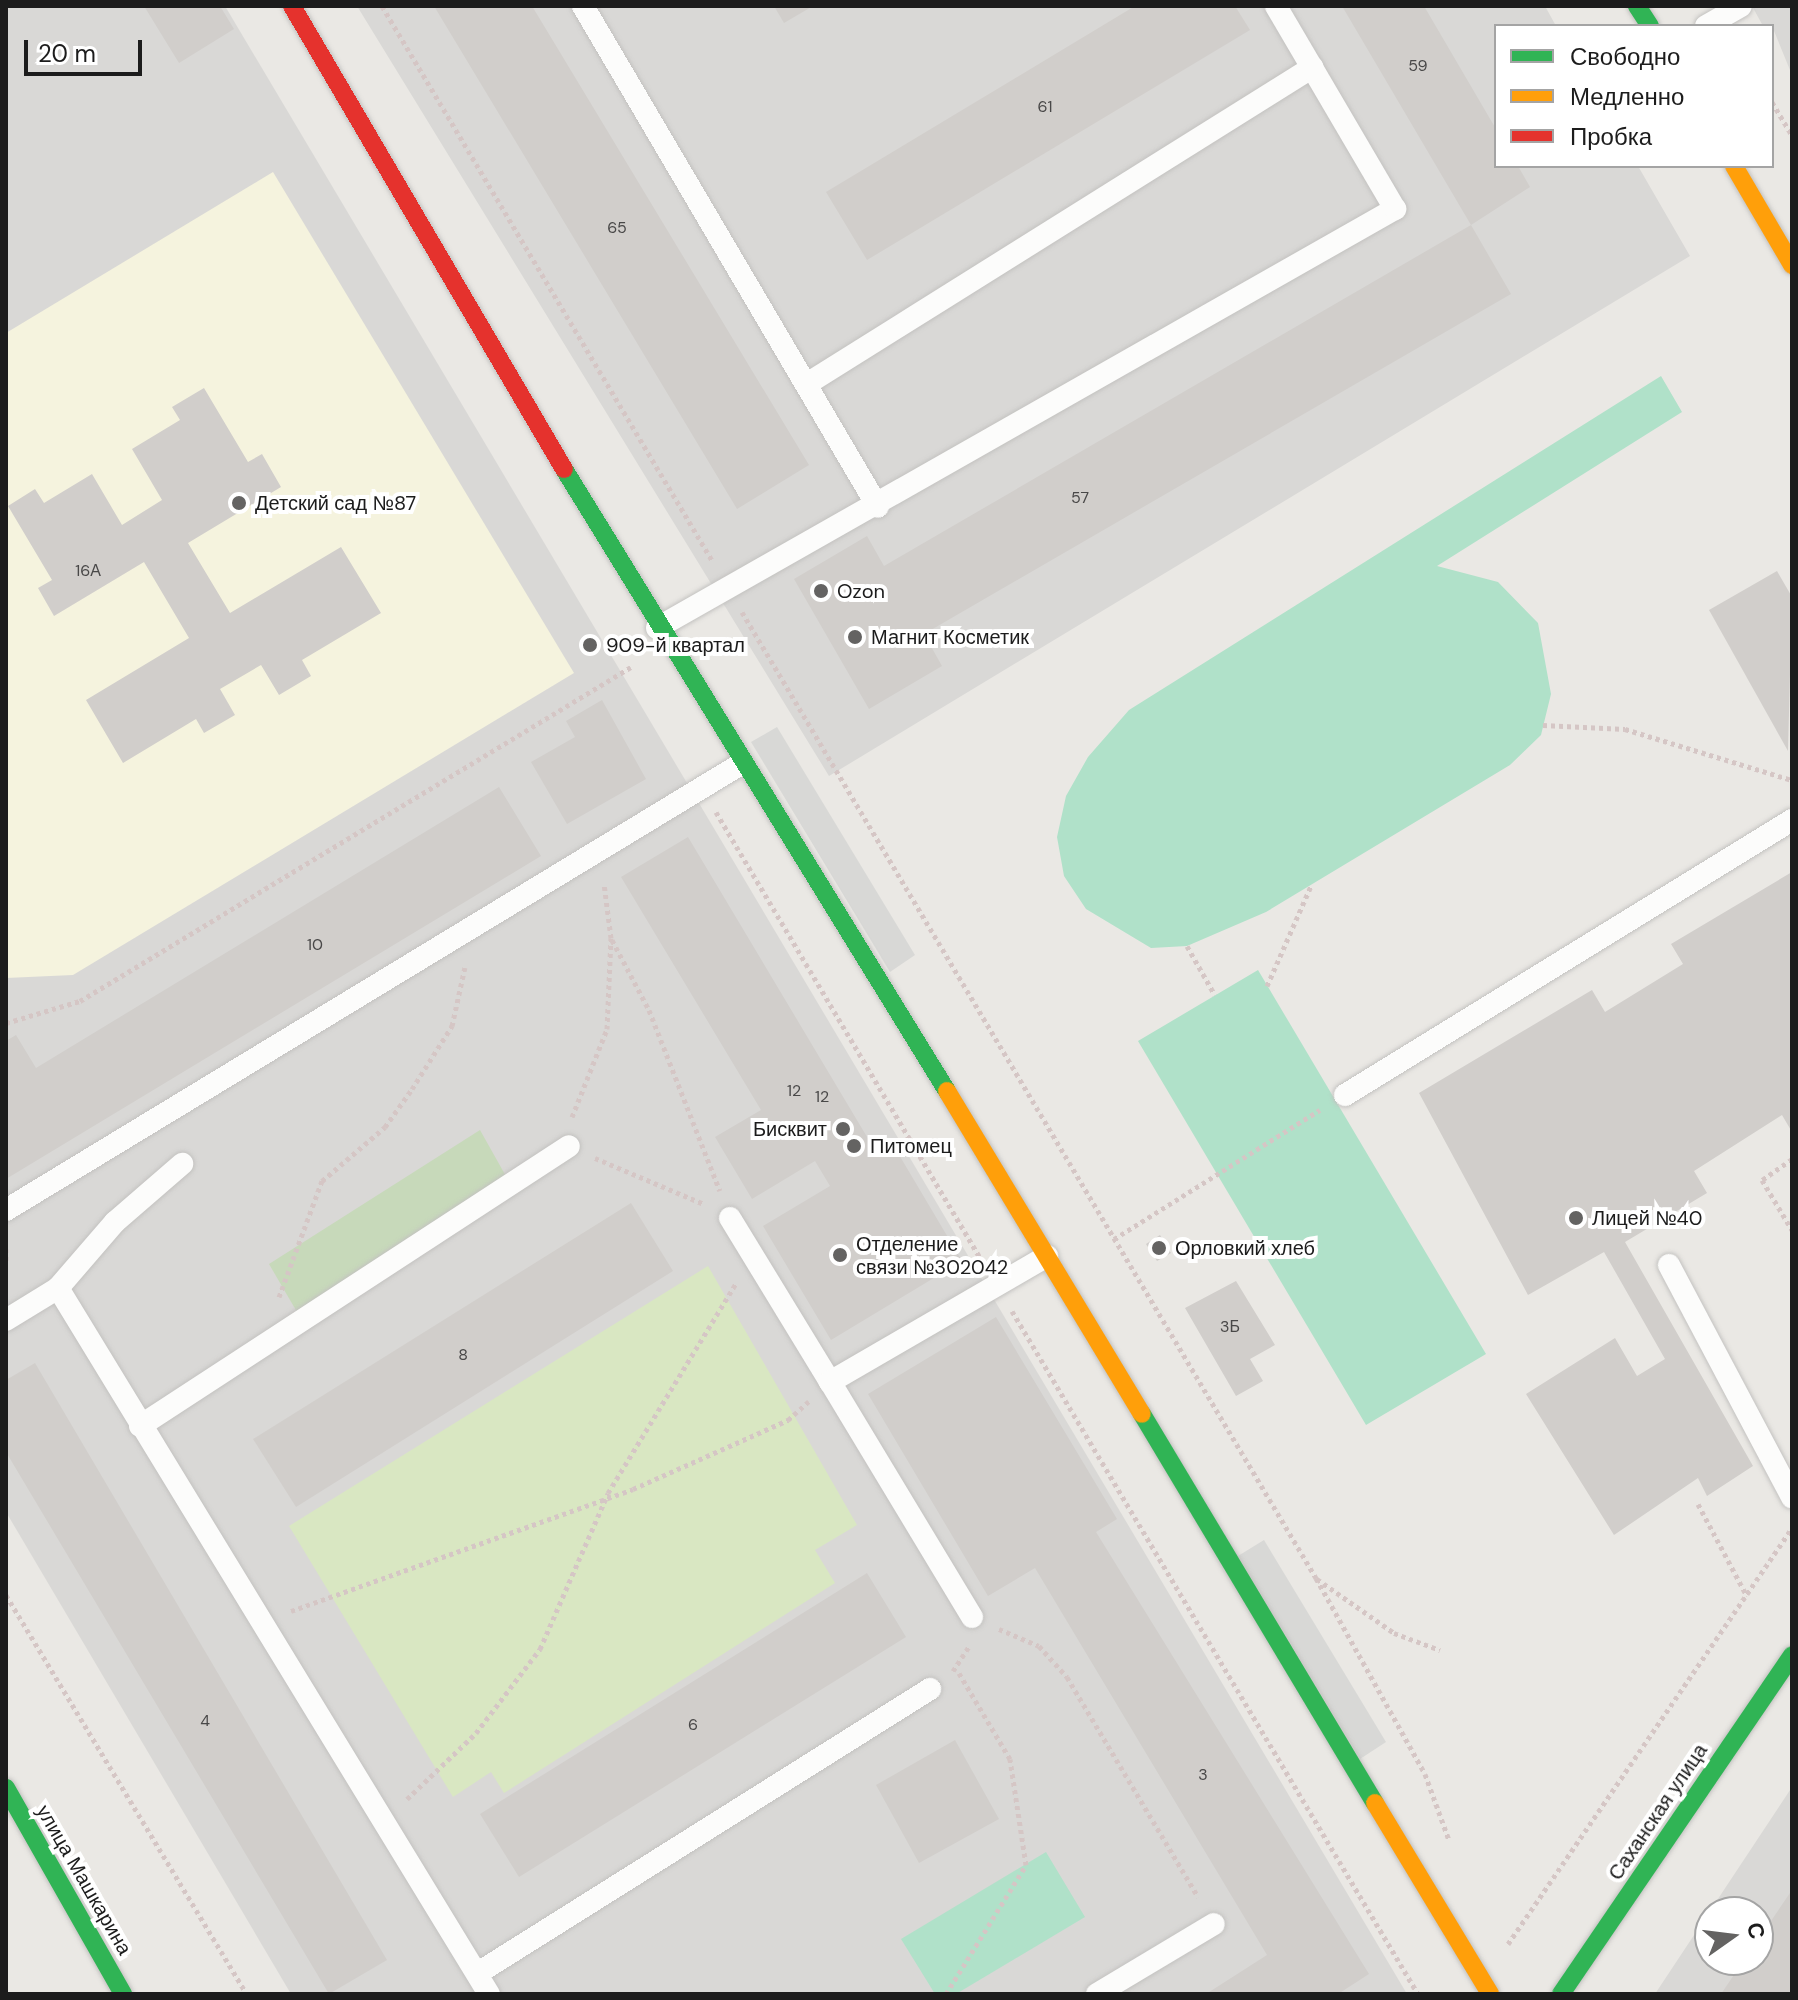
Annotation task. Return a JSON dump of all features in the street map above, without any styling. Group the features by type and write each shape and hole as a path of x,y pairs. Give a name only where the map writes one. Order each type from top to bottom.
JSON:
{"street":[{"path":"292,6 657,628 1047,1256 1486,1987"},
{"path":"1637,6 1649,24"},
{"path":"1735,168 1792,265"},
{"name":"Саханская улица","path":"1561,1994 1792,1655"},
{"name":"улица Машкарина","path":"6,1789 123,1994"}],"lane":[{"path":"583,6 810,382 878,507"},
{"path":"657,628 878,507 1395,209 1276,6"},
{"path":"1710,24 1741,6"},
{"path":"810,382 1313,67"},
{"path":"6,1210 454,932 741,764"},
{"path":"1345,1095 1792,820"},
{"path":"140,1426 569,1146"},
{"path":"6,1320 58,1288 115,1222 182,1164"},
{"path":"730,1218 972,1617"},
{"path":"830,1382 1047,1256"},
{"path":"1669,1265 1792,1497"},
{"path":"58,1288 263,1625 387,1817 489,1994"},
{"path":"478,1973 930,1689"},
{"path":"1097,1994 1214,1924"}],"path":[{"path":"382,6 1316,1578 1425,1774 1451,1852"},
{"path":"1774,105 1792,135"},
{"path":"6,1023 80,1001 631,667"},
{"path":"1543,725 1625,729 1792,780"},
{"path":"702,789 1418,1994"},
{"path":"594,848 611,938 607,1029 570,1120 569,1146 730,1218"},
{"path":"1267,986 1311,886"},
{"path":"264,1344 322,1181 385,1127 452,1026 465,969 454,932"},
{"path":"611,938 649,1010 730,1218"},
{"path":"1187,946 1215,995"},
{"path":"1114,1239 1345,1095"},
{"path":"1792,1159 1762,1180 1792,1230"},
{"path":"6,1249 6,1262"},
{"path":"387,1817 476,1733 540,1649 608,1493 753,1255"},
{"path":"263,1625 313,1599 524,1530 608,1493 633,1489 788,1420 830,1382"},
{"path":"1698,1504 1747,1596"},
{"path":"1486,1987 1792,1528"},
{"path":"1316,1578 1394,1633 1440,1650"},
{"path":"6,1595 247,1994"},
{"path":"930,1689 956,1669 971,1642 972,1617 1039,1646 1067,1677 1214,1924"},
{"path":"946,1994 1026,1865 1010,1759 956,1669"}],"shaded area":[{"path":"6,6 225,6 1407,1994 291,1994 6,1512"},
{"path":"357,6 1545,6 1555,24 1494,24 1494,168 1639,168 1690,256 829,776"},
{"path":"1752,6 1792,6 1792,75 1774,24 1762,24"},
{"name":"Детский сад №87","path":"273,172 574,673 73,975 6,978 6,333"},
{"path":"777,727 915,955 890,972 751,742"},
{"path":"1264,1540 1386,1742 1360,1759 1238,1556"},
{"path":"1792,1787 1792,1994 1655,1994 1694,1935 1694,1976 1774,1976 1774,1896 1720,1896"}],"green space":[{"path":"1661,376 1682,412 1437,566 1498,582 1538,623 1551,694 1541,735 1510,765 1266,912 1187,946 1151,948 1086,909 1064,876 1057,837 1066,796 1088,757 1129,710"},
{"path":"1258,970 1486,1354 1366,1425 1138,1041"},
{"path":"480,1130 507,1178 297,1312 269,1264"},
{"path":"708,1266 857,1525 815,1550 835,1583 504,1793 491,1772 453,1797 289,1526"},
{"path":"1046,1852 1085,1917 956,1994 935,1994 901,1939"}],"building":[{"path":"144,6 220,6 234,29 179,63"},
{"path":"434,6 532,6 809,465 737,509"},
{"path":"774,6 813,6 784,23"},
{"path":"1135,6 1235,6 1250,30 867,260 826,192"},
{"path":"1342,6 1424,6 1494,126 1494,168 1519,168 1530,187 1471,225"},
{"path":"1471,225 1511,294 924,634 942,666 869,709 794,579 867,536 884,566"},
{"path":"204,388 248,462 262,454 281,487 188,543 230,613 341,547 381,613 302,660 311,676 279,695 261,665 220,689 235,715 204,733 196,719 123,763 86,700 189,638 144,562 54,616 38,588 52,580 8,506 35,489 44,503 92,474 122,525 162,500 132,449 180,420 172,407"},
{"path":"1777,571 1792,597 1788,751 1709,610"},
{"path":"602,700 646,779 567,824 531,762 575,737 566,721"},
{"path":"499,787 541,856 6,1179 6,1041 16,1035 36,1068"},
{"path":"688,837 879,1157 895,1148 962,1261 831,1340 763,1226 830,1186 815,1161 752,1199 715,1137 761,1110 621,877"},
{"name":"Лицей №40","path":"1792,872 1792,1132 1782,1115 1694,1171 1707,1193 1625,1242 1753,1466 1707,1496 1698,1478 1614,1535 1526,1394 1615,1338 1637,1376 1665,1359 1604,1252 1528,1295 1419,1093 1592,990 1605,1012 1683,964 1671,944"},
{"path":"631,1203 673,1271 296,1507 253,1439"},
{"name":"Орловкий хлеб","path":"1160,1235 1171,1253 1157,1261 1146,1244"},
{"path":"1236,1281 1275,1345 1250,1359 1263,1381 1236,1396 1185,1308"},
{"path":"996,1317 1117,1519 1096,1532 1369,1974 1338,1994 1206,1994 1267,1955 1035,1568 988,1596 868,1394"},
{"path":"35,1363 387,1960 329,1994 6,1452 6,1380"},
{"path":"867,1573 906,1637 519,1877 480,1814"},
{"path":"955,1740 999,1819 919,1863 876,1785"},
{"path":"1792,1890 1792,1994 1721,1994 1733,1976 1774,1976 1774,1916"}],"traffic: fast":[{"path":"1637,6 1649,24"},
{"path":"564,469 947,1091"},
{"path":"1142,1414 1375,1803"},
{"path":"1561,1994 1792,1655"},
{"path":"6,1788 123,1994"}],"traffic: slow":[{"path":"1735,168 1792,265"},
{"path":"947,1091 1142,1414"},
{"path":"1375,1803 1490,1994"}],"traffic: jam":[{"path":"292,6 564,469"}],"place":[{"name":"Детский сад №87","path":"239,503"},
{"name":"Ozon","path":"821,591"},
{"name":"Магнит Косметик","path":"855,637"},
{"name":"909-й квартал","path":"590,645"},
{"name":"Бисквит","path":"843,1129"},
{"name":"Питомец","path":"854,1146"},
{"name":"Лицей №40","path":"1576,1218"},
{"name":"Орловкий хлеб","path":"1159,1248"},
{"name":"Отделение связи №302042","path":"840,1255"}]}
